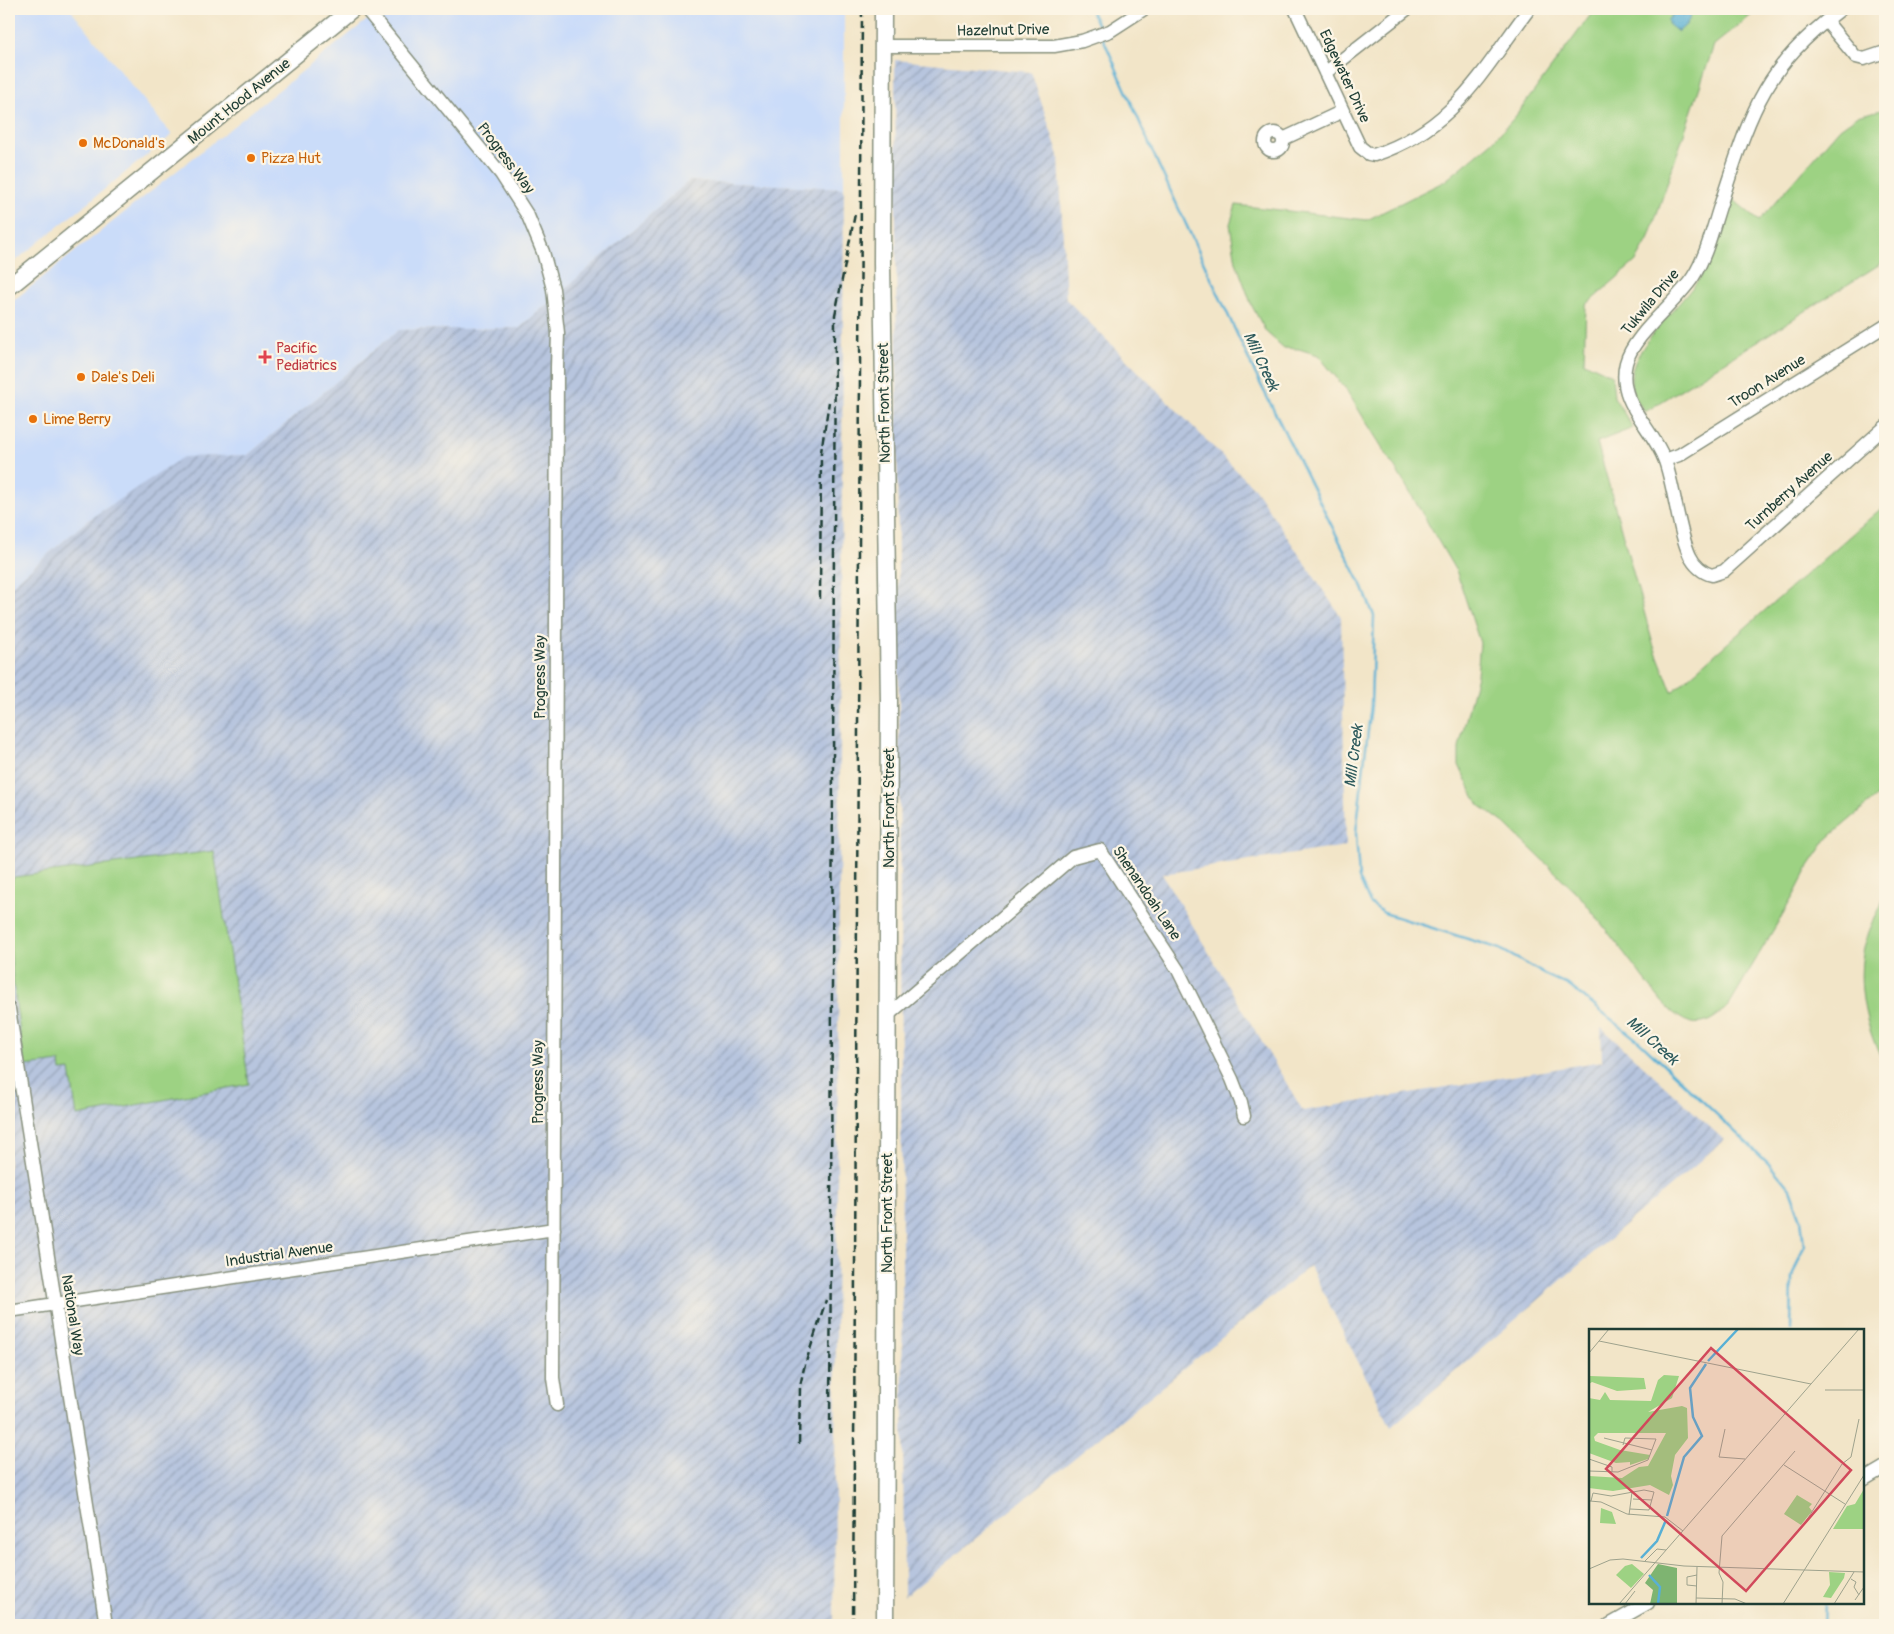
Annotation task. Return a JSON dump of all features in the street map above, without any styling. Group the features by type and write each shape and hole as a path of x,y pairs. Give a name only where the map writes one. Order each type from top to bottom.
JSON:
{"main road":[{"name":"Mount Hood Avenue","path":"9,287 352,9"},
{"name":"North Front Street","path":"883,9 882,263 888,566 885,1625"}],"street":[{"name":"Progress Way","path":"366,9 512,190 539,240 554,295 558,367 553,1378 557,1405"},
{"name":"Hazelnut Drive","path":"883,46 1054,46 1091,38 1110,31 1144,9"},
{"name":"Edgewater Drive","path":"1295,9 1360,147 1369,154 1381,152 1408,140 1434,124 1454,108 1474,86 1529,9"},
{"path":"1325,73 1407,9"},
{"name":"Tukwila Drive","path":"1712,575 1702,571 1690,556 1665,460 1651,433 1633,408 1627,395 1625,376 1630,353 1684,289 1698,267 1744,134 1762,92 1790,54 1826,20 1841,9"},
{"path":"1826,20 1856,57 1864,59 1885,52"},
{"path":"1283,139 1343,111"},
{"name":"Troon Avenue","path":"1665,460 1679,455 1885,326"},
{"name":"Turnberry Avenue","path":"1712,575 1724,571 1885,427"},
{"name":"Shenandoah Lane","path":"888,1015 1073,857 1100,850 1178,970 1232,1079 1244,1116"},
{"name":"National Way","path":"9,1009 106,1625"},
{"name":"Industrial Avenue","path":"9,1311 554,1229"},
{"path":"1864,1479 1885,1467"},
{"path":"1609,1625 1646,1604"}],"shaded area":[{"path":"9,9 70,9 172,135 9,266"},
{"path":"381,9 844,9 844,188 689,181 520,328 399,330 248,455 183,458 87,521 9,588 9,304"},
{"path":"895,60 1031,72 1059,155 1066,299 1255,489 1341,617 1346,846 1162,874 1303,1111 1602,1061 1601,1027 1724,1140 1391,1427 1310,1266 904,1597"},
{"path":"689,181 844,188 834,1625 9,1625 9,588 87,521 183,457 248,455 399,330 520,328"}],"green space":[{"path":"1595,9 1759,9 1714,45 1648,240 1636,261 1586,305 1584,362 1612,375 1614,397 1633,428 1597,442 1653,644 1672,692 1885,505 1885,790 1828,838 1809,866 1729,1005 1720,1014 1703,1023 1687,1021 1671,1011 1580,896 1504,823 1479,805 1459,765 1459,747 1477,675 1480,643 1457,573 1405,484 1345,388 1318,355 1299,349 1284,348 1266,332 1252,306 1236,262 1230,224 1236,205 1367,220 1445,181 1492,142 1515,117"},
{"path":"1885,109 1885,261 1645,412 1632,389 1631,374 1636,359 1657,328 1695,285 1703,272 1715,244 1729,196 1759,221 1840,128 1857,116"},
{"path":"214,851 249,1084 77,1116 70,1070 61,1071 60,1062 25,1066 15,998 10,940 10,892 14,877"},
{"path":"1885,894 1885,1066 1872,1037 1868,1022 1864,1006 1861,975 1865,944"}],"water":[{"path":"1680,9 1689,10 1691,15 1687,24 1678,32 1668,24 1668,19"}],"waterway":[{"name":"Mill Creek","path":"1090,9 1100,30"},
{"name":"Mill Creek","path":"1103,38 1158,164 1256,375 1363,588 1374,616 1371,705 1356,833 1359,878 1370,903 1384,913 1500,949 1568,985 1640,1042 1769,1164 1790,1189 1801,1219 1804,1246 1792,1277 1791,1329"},
{"name":"Mill Creek","path":"1824,1625 1825,1604"}],"railway":[{"path":"853,1625 862,9"},
{"path":"830,1433 835,315 855,214"},
{"path":"820,599 821,452 829,402"},
{"path":"799,1444 800,1386 826,1300"}],"place":[{"name":"McDonald's","path":"83,143"},
{"name":"Pizza Hut","path":"251,158"},
{"name":"Pacific Pediatrics","path":"265,357"},
{"name":"Dale's Deli","path":"81,377"},
{"name":"Lime Berry","path":"33,419"}]}
